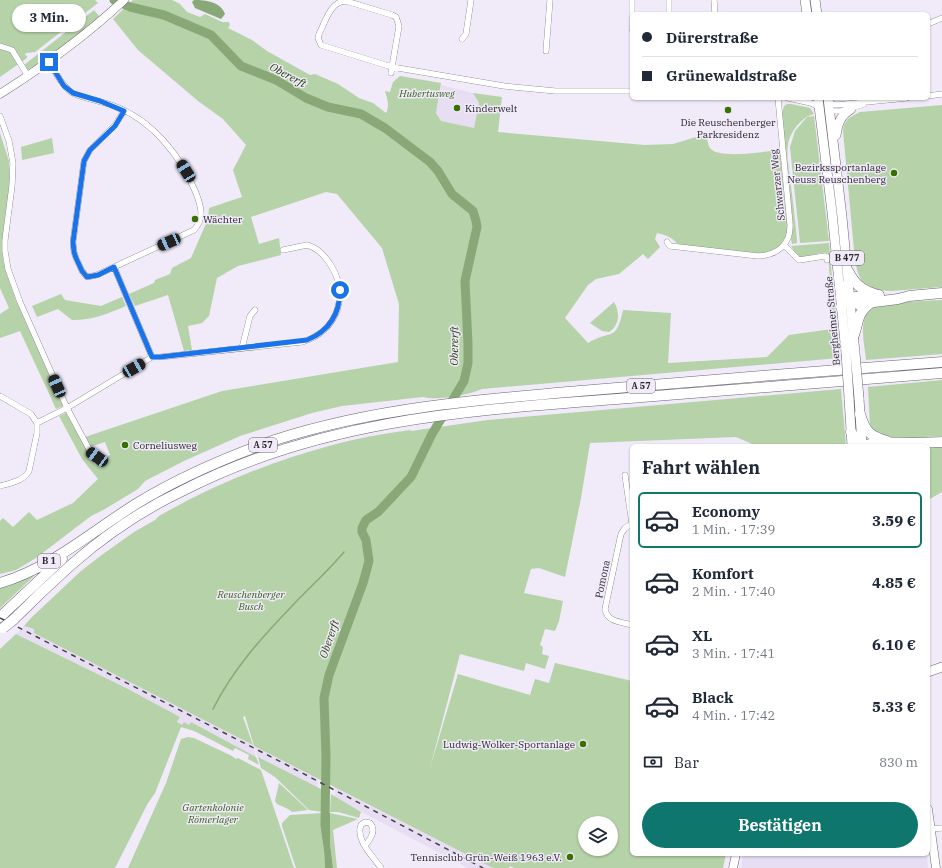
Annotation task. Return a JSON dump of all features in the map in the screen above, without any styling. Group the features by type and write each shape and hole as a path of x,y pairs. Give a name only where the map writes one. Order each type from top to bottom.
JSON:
{"highway":[{"path":"848,271 853,281 859,287 867,291 875,298"},
{"path":"840,285 850,299"},
{"path":"841,307 846,301 858,296 875,298 896,294 909,296 942,293"},
{"path":"854,335 859,314 875,298"},
{"name":"A 57","path":"1,616 44,575 95,532 135,505 176,481 230,456 275,440 316,428 354,419 454,403 651,385 942,362"},
{"name":"A 57","path":"1,630 72,564 132,519 174,495 210,477 280,449 322,437 364,428 452,414 540,405 942,373"},
{"path":"860,414 863,426 870,434 878,439 892,443"},
{"path":"851,432 860,444"},
{"path":"869,444 942,442"},
{"path":"914,444 918,443"},
{"name":"B 1","path":"0,583 32,572 95,532"}],"main road":[{"path":"0,95 49,62 90,31 124,0"},
{"path":"805,0 807,12"},
{"path":"815,0 817,12"},
{"path":"818,103 828,103"},
{"name":"Bergheimer Straße","path":"818,103 840,285 841,307 851,353 854,398 851,432 852,444"},
{"name":"Bergheimer Straße","path":"828,103 854,335 851,353"},
{"path":"834,146 837,125 842,117 850,110"},
{"name":"Bergheimer Straße","path":"854,398 860,414 862,444"},
{"path":"930,673 942,668"},
{"path":"930,822 936,868"},
{"path":"733,868 736,856"}],"street":[{"path":"462,39 466,34 471,0"},
{"path":"546,51 550,0"},
{"path":"632,0 632,12"},
{"path":"669,0 669,12"},
{"path":"714,0 715,12"},
{"path":"391,73 392,67 399,26 396,17 346,1 335,4 319,34 318,38 321,45 392,67 537,90 580,92 630,91"},
{"path":"930,23 942,18"},
{"path":"0,46 12,50 28,76"},
{"path":"49,62 64,86 73,93 100,101 124,111 148,127 170,147 186,171 201,209 199,224 194,230 91,277 84,275 82,271 74,252 73,237 84,161 90,150 115,126 124,111"},
{"path":"930,96 942,94"},
{"name":"Schwarzer Weg","path":"778,100 790,224 790,233 784,245"},
{"path":"797,100 818,103"},
{"path":"828,103 836,105 891,100"},
{"path":"828,103 838,112 850,110 868,103"},
{"path":"0,116 9,140 13,163 5,251 8,269 20,302 67,408 90,451 97,457"},
{"path":"667,242 670,246 758,256 770,255 784,245 799,260 825,256 827,257 827,260"},
{"path":"37,423 67,408 152,357 307,340 317,335 326,328 334,318 340,295 339,284 332,267 324,256 314,248 306,245 283,250"},
{"path":"114,267 152,357"},
{"path":"242,348 250,316 255,310"},
{"path":"0,396 30,414 37,423 35,442 27,475 17,481 0,486"},
{"name":"Pomona","path":"625,476 630,510"},
{"name":"Pomona","path":"630,525 625,528 621,534 605,609 606,614 611,620 630,625"},
{"path":"931,829 942,828"},
{"path":"365,846 381,868"}],"shaded area":[{"path":"194,0 203,0 217,4 225,14 221,19 195,8 192,2"},
{"name":"Kinderwelt","path":"441,85 473,93 479,103 474,128 441,121 436,113"},
{"path":"24,626 34,629 253,745 256,757 191,722 189,725 177,723 180,717 102,676 16,634"},
{"path":"254,746 318,779 317,788 258,757"},
{"path":"335,788 493,868 468,868 337,799 335,797"},
{"path":"322,813 330,813 330,843 333,868 325,868 321,831"},
{"path":"743,856 927,856 928,868 741,868"}],"green space":[{"path":"0,0 95,0 98,3 35,52 26,53 25,55 27,58 0,77"},
{"name":"Hubertusweg","path":"133,0 172,0 180,4 187,12 200,17 205,14 222,22 229,22 230,25 228,28 252,40 267,51 310,75 315,74 338,84 359,98 373,103 386,113 388,105 385,91 390,92 393,82 400,76 441,83 436,113 441,121 474,128 479,103 473,93 502,97 498,132 645,145 673,144 706,134 710,148 715,152 722,154 743,154 780,150 788,232 778,247 760,254 678,245 671,238 657,233 655,239 660,247 648,259 643,254 619,274 596,279 588,285 565,318 588,343 612,334 618,327 623,310 671,313 668,363 767,357 789,335 832,329 827,295 830,280 828,253 799,258 791,246 829,243 839,358 482,389 452,397 423,397 342,406 312,413 240,436 184,461 145,481 138,489 91,516 36,558 16,570 0,574 0,521 3,518 13,527 29,512 37,520 73,503 98,479 82,459 59,416 66,413 95,465 110,455 105,442 90,447 85,437 222,391 398,362 399,304 382,248 337,194 326,192 251,217 259,244 279,238 281,255 238,266 217,278 209,316 202,323 188,326 192,350 184,351 168,295 135,306 129,294 170,274 172,268 191,258 208,219 209,208 242,197 233,170 246,145 223,119 198,101 138,50 113,19"},
{"path":"94,10 100,17 48,58 27,70 24,65"},
{"path":"787,104 810,108 814,114 805,118 797,126 791,135 788,145 787,153 797,240 797,243 792,244 791,239 793,224 782,113 784,106"},
{"name":"Bezirkssportanlage Neuss Reuschenberg","path":"942,105 942,287 891,291 872,290 863,284 855,261 843,131 844,125 848,119 860,112"},
{"path":"814,116 829,241 800,243 790,147 795,131 807,117"},
{"path":"0,133 9,161 10,181 2,241 3,260 17,303 63,406 56,409 20,331 0,338 0,314 9,308 0,288"},
{"path":"52,138 54,153 22,160 21,147"},
{"path":"61,294 65,300 101,306 122,297 126,306 106,314 87,319 72,320 58,309 37,317 32,306"},
{"path":"942,300 942,354 866,360 863,326 864,319 871,309 885,304"},
{"path":"614,302 618,318 613,329 609,332 602,331 590,323"},
{"path":"942,380 942,436 892,439 875,434 870,426 868,387"},
{"name":"Reuschenberger Busch","path":"841,389 846,444 752,444 736,437 590,443 581,498 565,577 539,568 531,569 524,593 563,601 559,621 555,631 545,629 540,645 543,647 542,654 549,656 545,669 526,663 524,671 460,654 430,768 458,674 530,695 535,679 549,683 555,663 630,681 630,856 726,856 723,868 514,868 510,866 509,868 493,868 254,746 245,716 243,717 253,745 34,633 34,629 24,626 81,571 103,554 159,516 200,494 242,475 307,452 370,436 488,420"},
{"path":"942,446 942,492 930,499 930,447"},
{"path":"33,574 34,576 0,608 0,587"},
{"path":"16,634 126,688 180,717 177,722 182,725 184,722 189,725 191,722 256,757 259,765 248,759 249,755 235,748 233,751 194,731 181,727 155,793 148,803 115,868 0,868 0,649"},
{"name":"Gartenkolonie Römerlager","path":"188,737 194,738 261,770 294,868 128,868 166,783 181,739"},
{"path":"258,757 323,790 322,812 309,810 275,777 261,768"},
{"path":"279,783 308,810 292,812 277,804 275,801"},
{"path":"331,794 361,812 359,818 338,812 330,812"},
{"path":"322,813 321,831 325,868 296,868 282,823 290,815"},
{"path":"330,813 358,819 333,830 337,868 333,868 330,843"}],"waterway":[{"name":"Obererft","path":"114,0 130,7 164,15 211,35 241,66 276,80 306,98 328,107 361,114 385,128 430,162 438,171 452,194 473,211 476,221 477,227 465,281 468,363 464,381 432,434 411,477 378,512 366,520 362,528 362,532 366,540 369,561 363,583 329,675 324,698 326,757 325,826"},
{"path":"213,709 230,680 259,641 344,552"}],"railway":[{"path":"0,618 285,764 483,868"}],"place":[{"name":"Kinderwelt","path":"457,108"},
{"name":"Die Reuschenberger Parkresidenz","path":"728,110"},
{"name":"Bezirkssportanlage Neuss Reuschenberg","path":"894,173"},
{"name":"Wächter","path":"195,219"},
{"name":"Corneliusweg","path":"125,445"},
{"name":"Ludwig-Wolker-Sportanlage","path":"583,744"},
{"name":"Tennisclub Grün-Weiß 1963 e.V.","path":"570,857"}],"route":[{"path":"49,62 61,82 68,90 79,96 100,101 124,111 115,126 86,155 82,167 73,237 74,252 84,275 87,277 98,275 114,267 152,357 302,342 322,332 330,324 334,318 339,302 340,290"}]}
